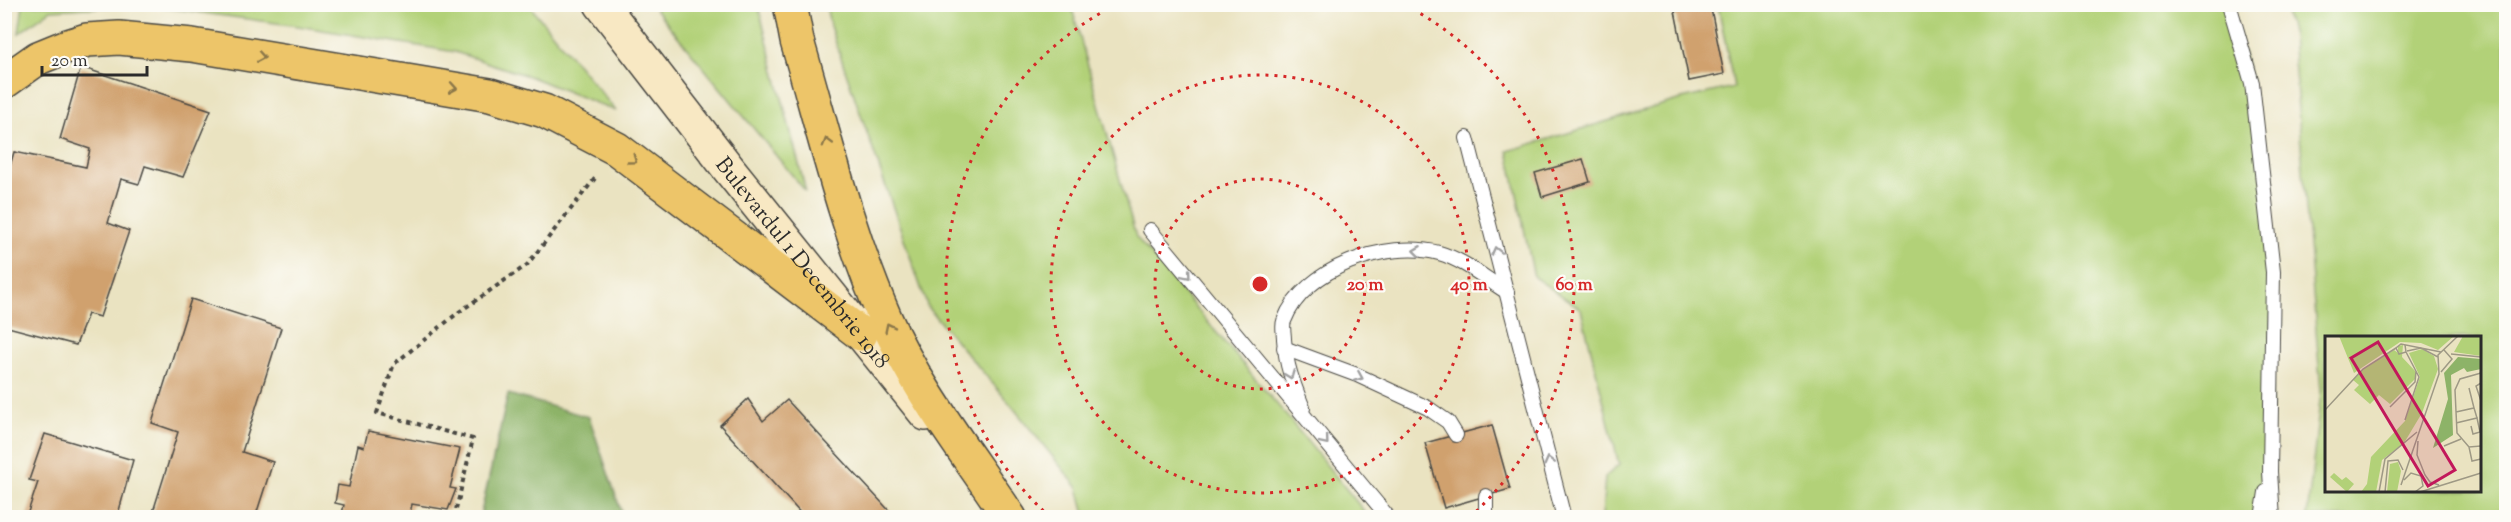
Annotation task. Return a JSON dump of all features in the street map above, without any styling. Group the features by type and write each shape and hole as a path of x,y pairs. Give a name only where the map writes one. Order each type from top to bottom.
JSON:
{"main road":[{"name":"Bulevardul 1 Decembrie 1918","path":"601,4 728,168 1010,518"},
{"path":"790,4 797,41 860,256 885,319 912,372 1010,518"},
{"path":"4,82 38,58 87,40 119,38 192,45 490,95 544,111 618,148 861,334"}],"lane":[{"path":"2229,4 2252,83 2273,272 2270,472 2273,518"},
{"path":"1467,138 1564,518"},
{"path":"1150,230 1389,518"},
{"path":"1307,420 1285,362 1284,348 1283,322 1301,291 1334,270 1366,254 1402,249 1440,254 1472,269 1507,292"},
{"path":"1284,348 1357,375 1428,408 1448,422 1456,435"},
{"path":"2262,518 2270,472"},
{"path":"1486,496 1486,518"}],"path":[{"path":"454,518 473,439 377,413 394,364 459,312 527,265 618,148"}],"green space":[{"path":"23,5 144,5 51,10 19,33"},
{"path":"144,5 529,5 616,111 531,77 455,52 298,26"},
{"path":"652,5 758,5 806,192"},
{"path":"826,5 1071,5 1136,237 1369,517 1086,517 1078,488 928,308 830,26"},
{"path":"1718,5 2229,5 2252,83 2273,272 2270,472 2262,517 1602,517 1605,477 1619,465 1581,309 1534,277 1508,151 1678,100 1734,87"},
{"path":"2284,5 2506,5 2506,517 2307,517 2321,391 2292,36"},
{"path":"508,394 589,417 623,517 480,517"}],"building":[{"path":"1710,4 1724,74 1689,81 1675,11"},
{"path":"81,67 211,110 183,177 145,166 139,184 121,179 108,223 129,231 100,317 88,314 76,345 4,326 4,187 14,152 86,167 90,149 60,139"},
{"path":"1583,159 1590,182 1542,197 1535,173"},
{"path":"191,299 281,328 242,452 273,462 255,518 151,518 178,432 152,423"},
{"path":"748,399 763,421 787,400 896,518 805,518 720,425"},
{"path":"1492,425 1510,489 1444,508 1425,443"},
{"path":"368,431 460,449 450,488 456,489 448,510 412,504 409,518 341,518 344,505 335,503 338,485 349,487 358,445 364,447"},
{"path":"45,434 133,460 117,518 102,514 100,518 26,518 38,482 29,480"}]}
